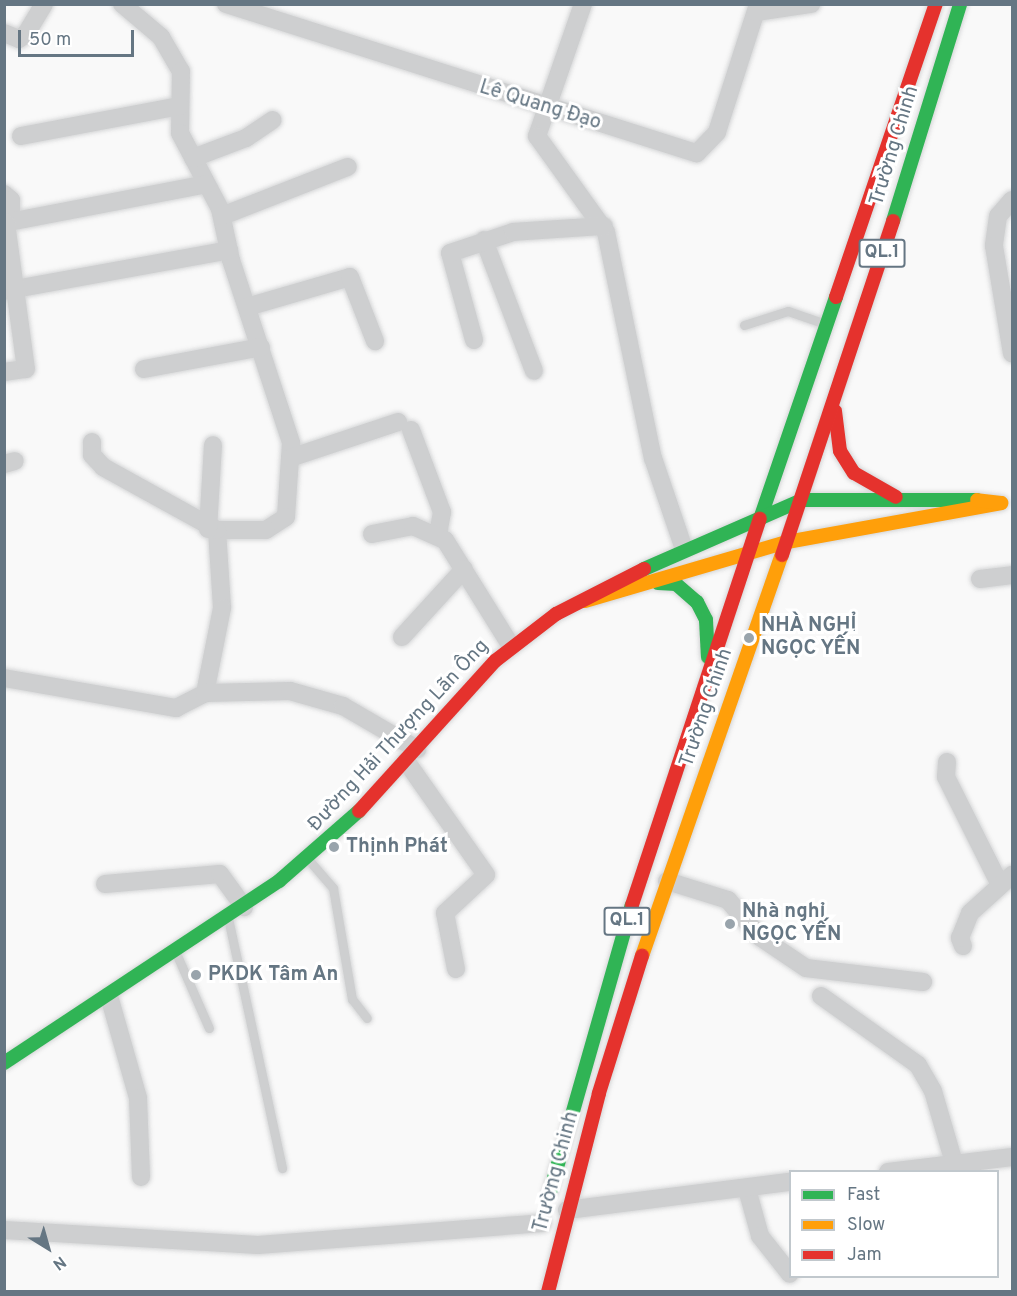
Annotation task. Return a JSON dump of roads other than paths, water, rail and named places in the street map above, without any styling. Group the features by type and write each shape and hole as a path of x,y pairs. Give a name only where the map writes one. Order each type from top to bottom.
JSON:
{"main road":[{"name":"Trường Chinh","path":"541,1228 650,844 746,556 936,4"},
{"name":"Trường Chinh","path":"548,1292 567,1210 667,880 835,407 960,4"},
{"path":"835,407 838,443 849,466 865,484 896,497"},
{"name":"Đường Hải Thượng Lãn Ông","path":"4,1062 177,953 244,907 308,858 412,755 511,646 585,601 684,549 802,500 896,497 1007,503"},
{"name":"Đường Hải Thượng Lãn Ông","path":"585,601 658,583 787,542 1007,503"},
{"path":"658,583 676,584 697,602 710,641 706,677"}],"street":[{"path":"4,33 19,39 26,34 44,4"},
{"path":"92,442 92,455 103,467 212,529 255,531 281,523 290,505 291,458 261,347 229,250 222,216 180,133 181,71 170,48 122,4"},
{"name":"Lê Quang Đạo","path":"226,4 551,110 689,152 704,151 717,132 757,8"},
{"path":"583,4 551,110 537,136 541,146 604,226 653,458 684,549"},
{"path":"757,8 811,4"},
{"path":"21,136 180,106"},
{"path":"193,158 246,138 273,120"},
{"path":"222,216 348,167"},
{"path":"7,221 206,184"},
{"path":"4,195 11,200 7,221 10,291 26,369 4,372"},
{"path":"1012,200 998,216 994,252 1012,354"},
{"path":"474,340 450,253 484,240 525,230 604,226"},
{"path":"484,240 534,371"},
{"path":"10,291 229,250"},
{"path":"247,307 350,277 375,341"},
{"path":"144,369 261,347"},
{"path":"291,458 405,426 442,512 438,535"},
{"path":"205,693 222,608 212,529 213,445"},
{"path":"372,534 413,526 438,535 464,569 511,646"},
{"path":"402,637 464,569"},
{"path":"980,579 1012,574"},
{"path":"4,678 176,708 205,693 241,695 272,689 311,695 372,720 412,755 486,875 445,913 456,969"},
{"path":"947,762 946,777 1006,879 963,924 963,946"},
{"path":"105,884 220,874 244,907"},
{"path":"667,880 728,900 760,937 806,968 923,982"},
{"path":"109,996 140,1106 141,1177"},
{"path":"820,996 918,1065 933,1090 954,1163"},
{"path":"903,1170 1012,1157"},
{"path":"567,1210 789,1182"},
{"path":"747,1189 760,1236 789,1272"},
{"path":"4,1230 258,1245 541,1228"}],"lane":[{"path":"744,325 788,311 825,324"},
{"path":"308,858 333,888 352,999 367,1018"},
{"path":"228,918 282,1168"},
{"path":"177,953 209,1028"}],"place":[{"name":"NHÀ NGHỈ NGỌC YẾN","path":"749,638"},
{"name":"Thịnh Phát","path":"334,847"},
{"name":"Nhà nghỉ NGỌC YẾN","path":"730,924"},
{"name":"PKDK Tâm An","path":"196,975"}]}
